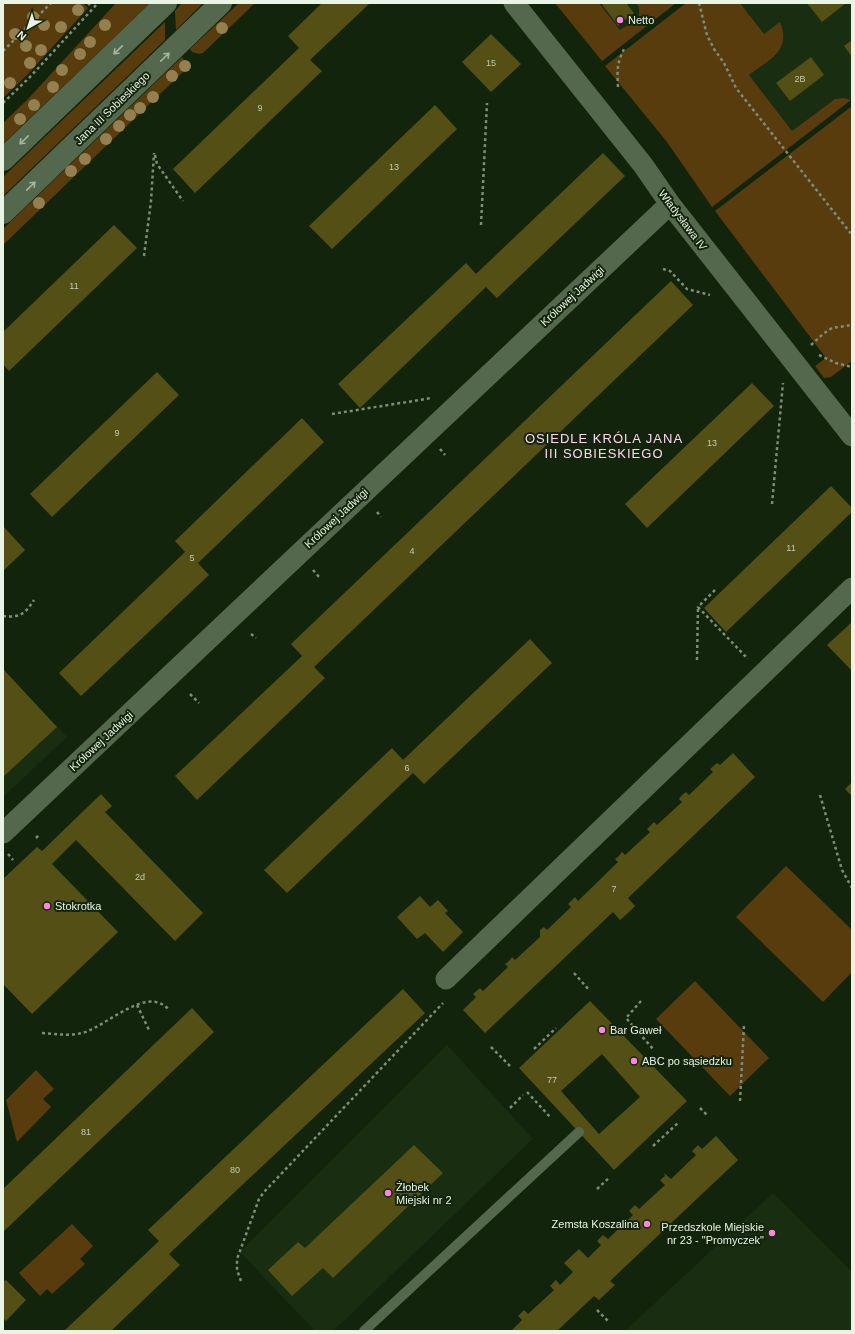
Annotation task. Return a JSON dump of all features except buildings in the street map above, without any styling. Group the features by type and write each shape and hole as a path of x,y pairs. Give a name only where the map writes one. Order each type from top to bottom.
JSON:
{"street":[{"path":"3,160 166,3"},
{"name":"Jana III Sobieskiego","path":"3,213 221,3"},
{"name":"Władysława IV","path":"514,3 643,164 670,204 852,436"},
{"name":"Królowej Jadwigi","path":"3,833 670,204"},
{"path":"446,979 852,588"}],"lane":[{"path":"364,1331 579,1132"}],"path":[{"path":"3,51 51,3"},
{"path":"3,103 98,3"},
{"path":"699,3 707,36 724,63 736,88 852,235"},
{"path":"618,86 618,61 625,47"},
{"path":"481,225 487,103"},
{"path":"144,256 151,201 154,153 157,164 183,201"},
{"path":"663,269 670,271 687,289 710,295"},
{"path":"811,345 832,328 852,325"},
{"path":"819,355 836,363 852,367"},
{"path":"772,504 783,383"},
{"path":"332,414 470,392"},
{"path":"440,449 445,455"},
{"path":"377,512 381,517"},
{"path":"313,570 319,577"},
{"path":"697,660 698,607 715,590"},
{"path":"3,616 20,616 26,611 34,600"},
{"path":"698,607 752,663"},
{"path":"251,634 256,638"},
{"path":"190,694 199,703"},
{"path":"820,795 842,870 852,888"},
{"path":"36,838 40,834"},
{"path":"8,854 13,860"},
{"path":"574,973 590,991"},
{"path":"641,1001 626,1018 653,1048"},
{"path":"42,1033 76,1034 88,1031 137,1005 157,1002 170,1010"},
{"path":"241,1281 237,1270 236,1259 259,1199 264,1192 443,1004"},
{"path":"137,1005 149,1030"},
{"path":"740,1101 744,1025"},
{"path":"534,1049 556,1028"},
{"path":"491,1047 510,1066"},
{"path":"527,1092 551,1118"},
{"path":"510,1108 523,1095"},
{"path":"700,1108 707,1115"},
{"path":"654,1146 678,1124"},
{"path":"597,1189 610,1177"},
{"path":"597,1310 608,1321"}],"shaded area":[{"path":"3,3 83,3 88,8 28,74 3,98"},
{"path":"116,3 149,4 3,144 3,123 28,99"},
{"path":"182,3 203,3 176,30 175,11"},
{"path":"239,3 255,3 203,53 199,54 192,52 190,49"},
{"path":"555,3 599,3 620,30 639,17 639,8 637,4 639,3 676,3 602,61"},
{"name":"Netto","path":"599,3 639,3 637,4 639,8 639,17 620,30"},
{"path":"686,3 740,3 764,34 780,22 783,32 783,41 780,48 770,60 749,75 792,131 835,99 844,98 851,100 712,207 667,142 605,66"},
{"path":"740,3 852,3 852,99 835,99 792,131 749,75 776,56 780,23 764,34"},
{"path":"165,22 165,40 3,196 3,177"},
{"path":"182,57 186,64 184,71 3,245 3,229"},
{"path":"852,106 852,361 831,377 824,378 815,366 826,358 715,211"},
{"path":"3,669 67,737 3,797"},
{"path":"786,866 852,930 852,972 823,1002 736,917"},
{"path":"695,981 769,1058 730,1096 656,1019"},
{"name":"Żłobek Miejski nr 2","path":"447,1045 533,1139 333,1331 315,1331 240,1252"},
{"path":"36,1070 54,1089 43,1099 51,1107 17,1142 6,1100"},
{"name":"Przedszkole Miejskie nr 23 - \"Promyczek\"","path":"773,1193 852,1272 852,1331 625,1331"},
{"path":"72,1224 93,1246 80,1259 85,1264 52,1294 47,1289 40,1296 19,1273"}],"place":[{"name":"Netto","path":"620,20"},
{"name":"Stokrotka","path":"47,906"},
{"name":"Bar Gaweł","path":"602,1030"},
{"name":"ABC po sąsiedzku","path":"634,1061"},
{"name":"Żłobek Miejski nr 2","path":"388,1193"},
{"name":"Zemsta Koszalina","path":"647,1224"},
{"name":"Przedszkole Miejskie nr 23 - \"Promyczek\"","path":"772,1233"}],"district":[{"name":"OSIEDLE KRÓLA JANA III SOBIESKIEGO","path":"604,446"}]}
